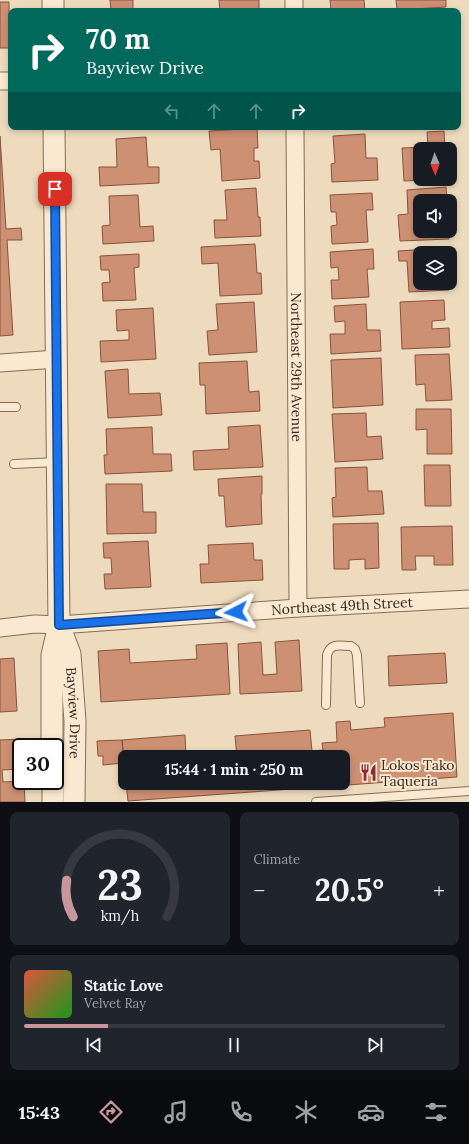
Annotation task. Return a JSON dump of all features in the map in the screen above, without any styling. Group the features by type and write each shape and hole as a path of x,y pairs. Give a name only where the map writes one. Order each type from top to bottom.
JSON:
{"street":[{"name":"Bayview Drive","path":"52,738 52,655 59,625 54,130"},
{"name":"Northeast 29th Avenue","path":"295,130 298,608"},
{"path":"0,364 57,359"},
{"name":"Northeast 49th Street","path":"0,628 34,624 59,625 298,608 469,599"},
{"name":"Bayview Drive","path":"59,625 70,654 75,721 74,802"},
{"path":"53,790 53,802"}],"lane":[{"path":"0,407 16,406"},
{"path":"14,464 58,462"},
{"path":"326,705 327,655 329,649 333,646 351,646 355,649 357,655 360,703"},
{"path":"316,802 469,791"}],"building":[{"path":"110,0 133,0 133,8 111,8"},
{"path":"219,0 259,0 259,8 220,8"},
{"path":"330,0 364,0 365,8 331,8"},
{"path":"396,0 446,0 446,7 397,8"},
{"path":"0,2 9,2 8,48 0,48"},
{"path":"257,130 258,148 254,148 254,161 259,161 260,178 222,181 220,149 211,150 209,131"},
{"path":"444,131 445,142 428,142 427,132"},
{"path":"365,134 366,158 377,158 378,180 332,182 331,164 335,163 333,136"},
{"path":"0,136 6,229 21,228 22,240 7,240 13,335 0,336"},
{"path":"146,137 148,167 159,167 159,183 100,186 99,167 117,167 116,139"},
{"path":"402,148 413,148 413,181 404,181"},
{"path":"446,187 446,194 413,194 413,238 449,239 400,241 398,215 408,214 407,190"},
{"path":"256,188 261,236 215,238 214,220 227,220 225,190"},
{"path":"372,193 373,210 366,210 368,242 332,244 331,226 337,225 336,212 331,212 330,195"},
{"path":"138,195 140,227 153,226 154,241 103,244 102,226 110,225 109,196"},
{"path":"255,244 257,273 261,273 262,294 220,296 218,263 202,264 201,247"},
{"path":"373,249 374,269 367,269 369,297 332,299 331,280 339,280 338,267 331,268 330,252"},
{"path":"413,250 413,290 449,290 409,292 407,261 399,261 398,251"},
{"path":"139,254 139,267 134,268 136,300 103,301 102,283 110,282 109,270 101,270 100,256"},
{"path":"444,300 445,320 432,321 432,329 449,328 450,347 402,349 400,302"},
{"path":"254,302 257,352 209,355 207,331 218,330 216,304"},
{"path":"366,304 367,330 380,330 381,351 331,354 330,334 345,334 345,321 335,322 334,306"},
{"path":"153,308 156,359 101,362 100,341 129,340 129,330 117,331 116,310"},
{"path":"449,354 452,400 426,401 425,384 416,385 415,355"},
{"path":"381,358 383,405 333,408 331,360"},
{"path":"247,361 249,392 259,391 260,411 206,414 205,385 200,385 199,363"},
{"path":"128,369 129,394 160,393 162,415 108,418 105,371"},
{"path":"416,409 451,409 452,454 427,454 427,429 416,430"},
{"path":"366,413 367,437 381,436 383,459 335,462 332,414"},
{"path":"260,425 263,467 194,470 193,451 229,449 228,427"},
{"path":"152,427 153,454 171,454 172,471 105,474 104,455 107,455 106,429"},
{"path":"424,465 450,465 451,506 425,506"},
{"path":"367,467 368,491 382,491 384,514 333,517 332,498 336,497 335,468"},
{"path":"262,476 262,524 226,527 224,496 219,496 218,479"},
{"path":"106,484 142,484 143,512 156,512 156,533 107,534"},
{"path":"378,523 379,568 365,569 365,559 349,560 349,569 334,569 333,524"},
{"path":"452,526 453,565 434,565 434,556 415,556 416,570 402,570 401,527"},
{"path":"148,541 151,587 105,589 104,574 112,574 111,558 104,558 103,543"},
{"path":"253,543 254,560 262,560 263,580 201,583 200,564 209,564 208,545"},
{"path":"299,640 302,691 240,694 238,644 261,642 263,675 277,674 275,642"},
{"path":"227,643 230,694 101,702 98,651 129,649 130,663 197,659 196,645"},
{"path":"445,653 447,683 389,686 388,656"},
{"path":"14,658 17,711 0,712 0,659"},
{"path":"453,713 457,777 350,785 350,750 323,750 322,743 337,742 336,722 350,721 351,730 385,727 384,718"},
{"path":"310,730 312,750 236,750 235,736"},
{"path":"185,735 186,750 123,750 122,740"},
{"path":"12,739 12,769 2,770 3,782 12,782 12,790 24,790 25,802 0,802 0,740"},
{"path":"122,740 123,750 118,750 118,764 103,765 103,756 98,756 97,741"},
{"path":"127,790 279,790 128,801"}],"place":[{"name":"Lokos Tako Taqueria","path":"368,773"}],"route":[{"path":"55,189 59,625 236,612"}]}
